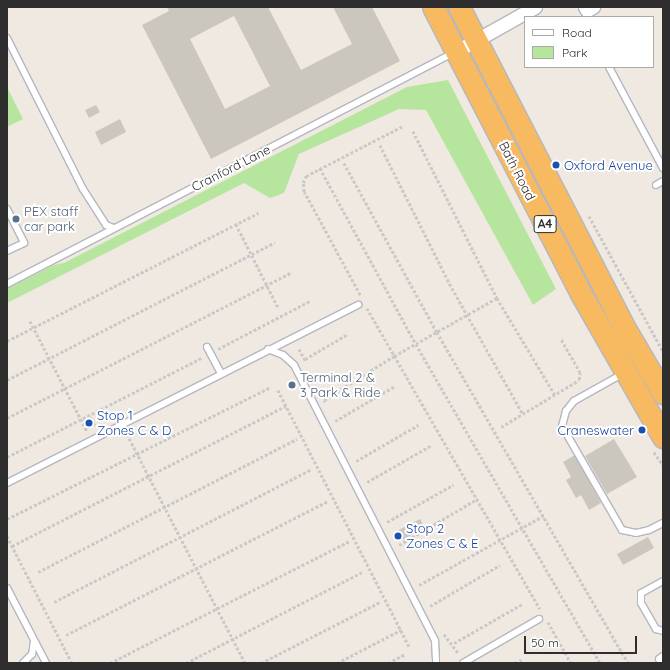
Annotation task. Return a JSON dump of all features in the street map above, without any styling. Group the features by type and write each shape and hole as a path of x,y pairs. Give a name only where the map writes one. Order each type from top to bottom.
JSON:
{"highway":[{"name":"Bath Road","path":"433,7 455,52 625,372 663,437"},
{"name":"Bath Road","path":"459,7 627,332 663,393"}],"street":[{"path":"455,52 535,7"}],"lane":[{"path":"7,38 83,189 106,225 114,228"},
{"name":"Cranford Lane","path":"7,284 455,52"},
{"path":"610,68 663,168"},
{"path":"656,185 663,181"},
{"path":"7,210 24,243 7,252"},
{"path":"7,483 221,373 358,305"},
{"path":"208,347 221,373"},
{"path":"268,350 283,355 294,365 435,641 436,663"},
{"path":"625,372 574,401 566,411 562,426 622,530 636,533 649,530 663,523"},
{"path":"663,581 641,593 641,603 656,629 663,631"},
{"path":"7,588 46,663"},
{"path":"463,663 539,619"},
{"path":"23,663 32,654 34,641"},
{"path":"661,663 659,659 663,656"}],"path":[{"path":"403,126 306,176 303,183 304,192 394,356 571,663"},
{"path":"413,131 498,298 555,396"},
{"path":"380,145 467,314 524,414"},
{"path":"344,162 437,332 628,663"},
{"path":"320,168 416,344 600,663"},
{"path":"7,341 258,212"},
{"path":"236,224 279,308"},
{"path":"7,380 275,242"},
{"path":"7,418 292,272"},
{"path":"327,405 324,400 394,356 498,298"},
{"path":"7,457 310,302"},
{"path":"30,321 91,440"},
{"path":"304,359 346,335"},
{"path":"501,427 555,396 579,380 580,373 560,338"},
{"path":"335,421 395,386"},
{"path":"7,519 138,455 271,387"},
{"path":"278,390 409,646"},
{"path":"12,546 286,406"},
{"path":"332,416 339,428"},
{"path":"356,461 418,425"},
{"path":"126,433 245,663"},
{"path":"38,572 297,439"},
{"path":"367,482 430,446"},
{"path":"352,454 359,468"},
{"path":"54,602 312,469"},
{"path":"363,475 370,489"},
{"path":"387,522 453,485"},
{"path":"399,545 477,499"},
{"path":"66,635 328,501"},
{"path":"384,516 390,528"},
{"path":"419,585 488,545 501,540 544,516"},
{"path":"7,536 72,663"},
{"path":"396,540 402,552"},
{"path":"110,663 349,541"},
{"path":"430,606 500,565"},
{"path":"186,663 364,571"},
{"path":"416,578 423,592"},
{"path":"426,599 433,612"},
{"path":"261,663 380,602"},
{"path":"454,643 522,604"},
{"path":"337,663 401,630"},
{"path":"442,630 454,643 460,655"},
{"path":"388,663 405,654"},
{"path":"515,663 520,660"}],"green space":[{"path":"448,80 556,289 533,305 426,110 399,109 299,154 284,193 270,198 244,183 7,303 7,289 54,265 64,263 407,87"},
{"path":"7,87 23,119 7,127"}],"building":[{"path":"167,7 268,7 301,70 352,44 333,7 372,7 400,61 211,159 142,25 169,11","holes":["234,16 270,86 225,109 190,39"]},
{"path":"96,105 100,112 89,118 85,110"},
{"path":"120,119 126,132 101,145 95,132"},
{"path":"92,417 96,425 88,429 83,421"},
{"path":"614,439 637,477 607,494 585,456"},
{"path":"575,455 601,503 589,510 581,495 576,498 566,480 571,477 563,462"},
{"path":"420,519 425,528 398,542 393,533"},
{"path":"648,537 654,548 623,565 617,554"}],"place":[{"name":"Oxford Avenue","path":"556,165"},
{"name":"PEX staff car park","path":"16,219"},
{"name":"Terminal 2 & 3 Park & Ride","path":"292,385"},
{"name":"Stop 1 Zones C & D","path":"89,423"},
{"name":"Craneswater","path":"642,430"},
{"name":"Stop 2 Zones C & E","path":"398,536"}]}
